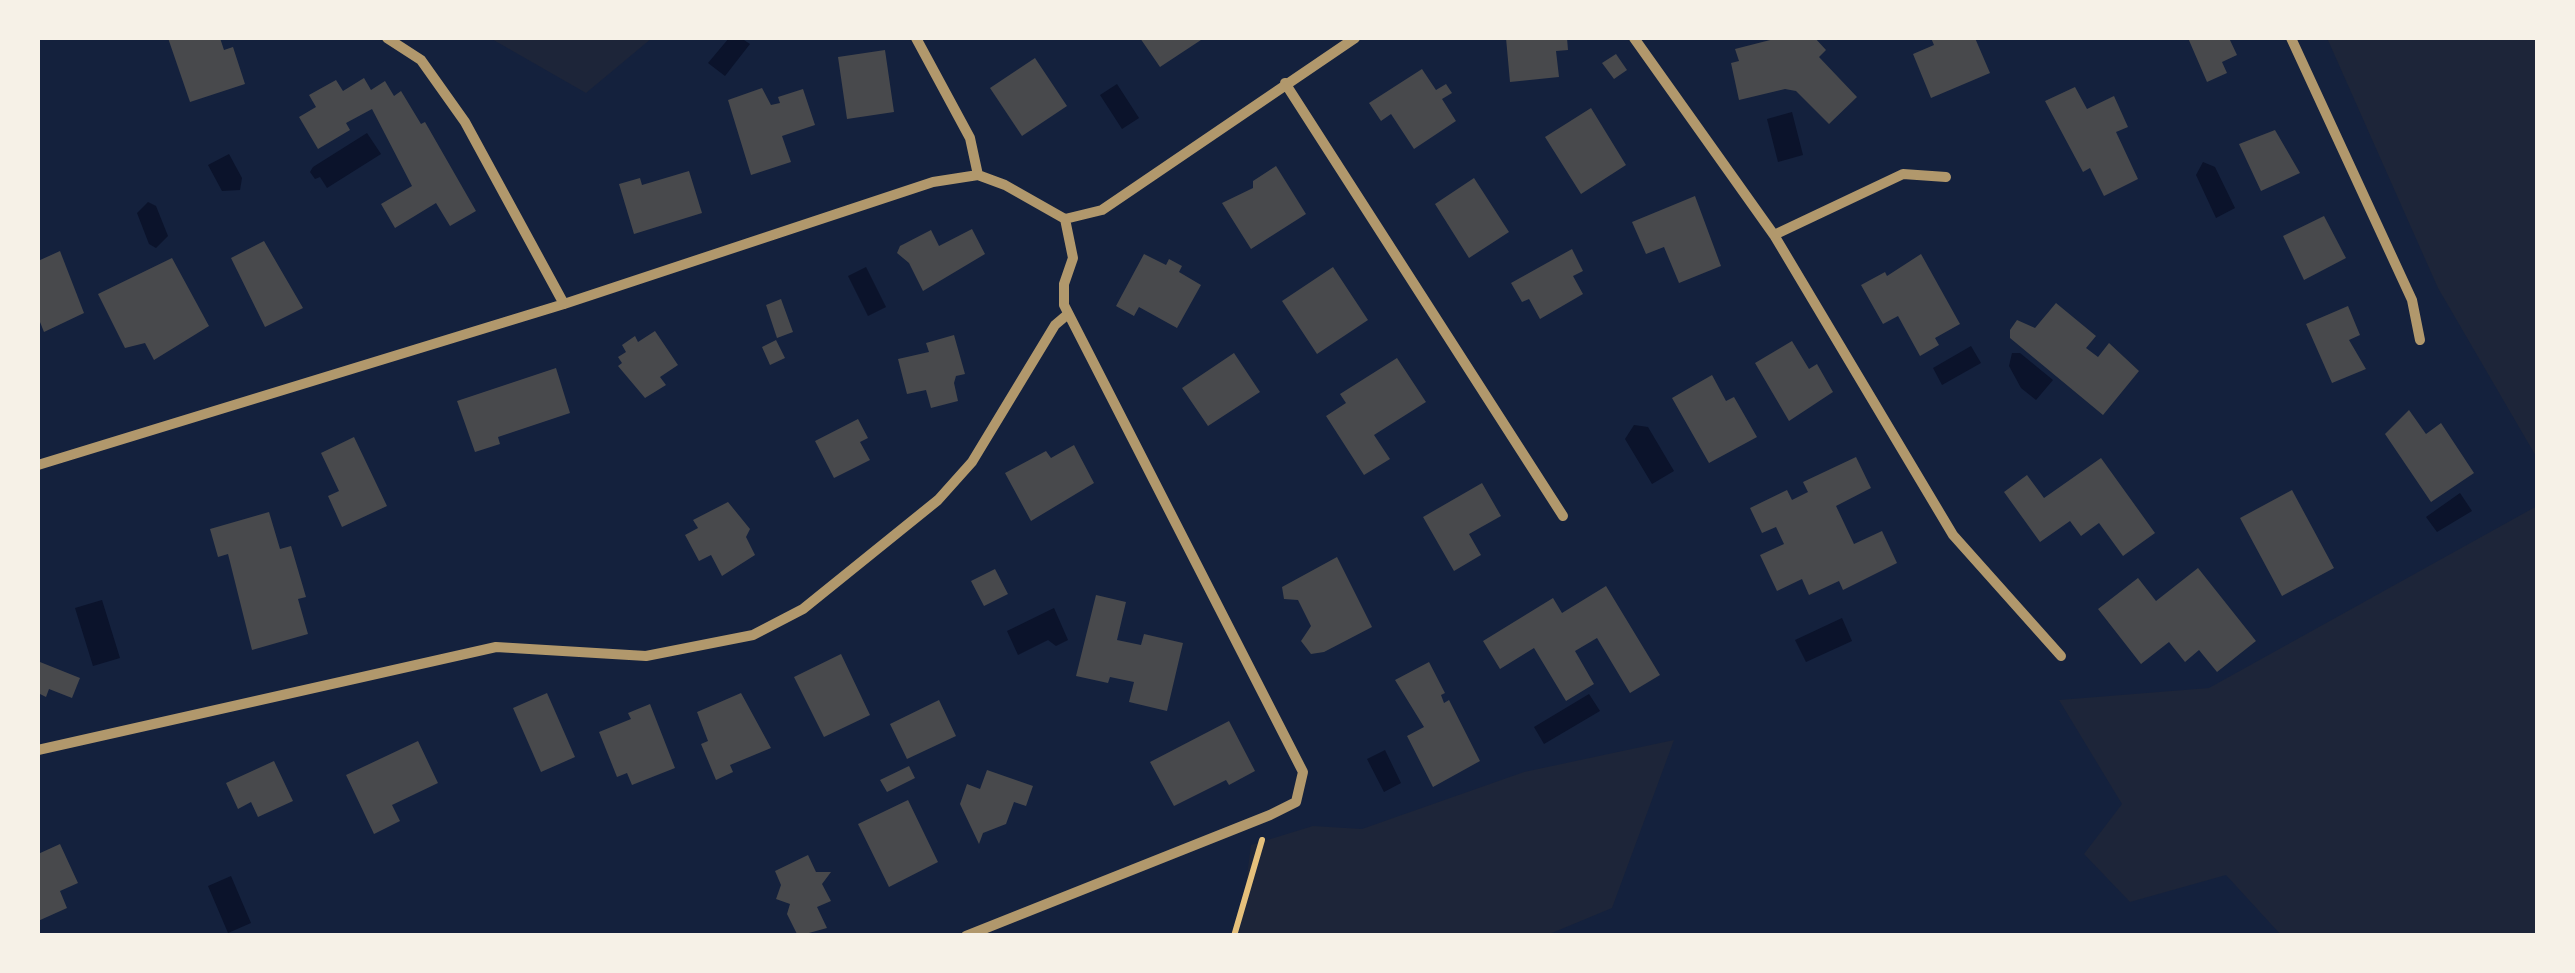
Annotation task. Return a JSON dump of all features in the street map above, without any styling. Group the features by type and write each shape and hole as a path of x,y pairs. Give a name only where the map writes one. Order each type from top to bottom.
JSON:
{"street":[{"path":"387,38 421,60 466,122 564,304"},
{"path":"916,38 970,138 978,175"},
{"path":"38,465 564,304 933,182 978,175 1005,185 1065,219 1102,210 1355,38"},
{"path":"1634,38 1774,235 1953,536 2061,656"},
{"path":"2290,38 2412,300 2420,340"},
{"path":"1285,84 1563,516"},
{"path":"1774,235 1903,174 1946,177"},
{"path":"966,936 1270,815 1296,802 1303,772 1068,314 1063,296 1073,258 1065,219"},
{"path":"38,750 480,650 646,656 753,635 803,608 938,500 972,462 1055,325 1068,314"}],"path":[{"path":"1234,936 1270,815"}],"shaded area":[{"path":"490,38 652,38 586,93"},
{"path":"729,38 741,38 750,44 725,76 708,63"},
{"path":"2327,38 2537,38 2537,458 2438,288"},
{"path":"1117,84 1139,118 1122,129 1100,95"},
{"path":"1792,112 1803,155 1778,162 1767,119"},
{"path":"367,133 381,154 327,188 320,177 315,179 310,172 313,167"},
{"path":"229,154 242,178 240,190 222,191 208,165"},
{"path":"2203,162 2215,167 2235,208 2216,218 2196,175"},
{"path":"148,202 156,206 168,236 156,248 149,244 137,213"},
{"path":"866,267 886,307 868,316 848,276"},
{"path":"1971,346 1981,363 1942,385 1933,368"},
{"path":"2012,353 2020,353 2053,380 2036,400 2021,388 2009,366"},
{"path":"1634,425 1648,427 1674,471 1652,484 1625,439"},
{"path":"2460,493 2472,511 2437,532 2426,517"},
{"path":"2537,506 2537,935 2281,935 2226,875 2130,902 2084,854 2122,804 2059,700 2209,688"},
{"path":"102,600 120,658 93,666 75,608"},
{"path":"1054,608 1068,640 1056,646 1048,640 1018,655 1007,631"},
{"path":"1842,618 1852,641 1806,662 1795,640"},
{"path":"1589,694 1600,711 1544,744 1534,727"},
{"path":"1674,740 1612,908 1547,935 1239,936 1251,845 1313,826 1362,829 1524,772"},
{"path":"1385,750 1401,783 1384,792 1367,759"},
{"path":"231,876 251,923 228,933 208,886"}],"building":[{"path":"168,38 220,38 224,50 233,47 245,84 190,102"},
{"path":"1140,38 1204,38 1160,67"},
{"path":"1506,38 1567,38 1568,50 1556,51 1559,77 1510,82"},
{"path":"1778,38 1815,38 1826,50 1819,57 1857,97 1829,124 1796,91 1785,89 1739,100 1731,63 1739,61 1735,49"},
{"path":"1931,38 1975,38 1990,73 1931,98 1913,54 1934,45"},
{"path":"2188,38 2229,38 2237,55 2222,62 2227,73 2207,82"},
{"path":"885,50 894,112 847,119 838,57"},
{"path":"1616,54 1627,70 1614,79 1602,63"},
{"path":"1035,58 1067,106 1022,136 990,88"},
{"path":"1422,69 1436,90 1446,84 1452,93 1442,99 1456,121 1414,149 1391,114 1381,121 1369,103"},
{"path":"364,78 371,90 385,81 394,96 401,91 421,124 425,122 476,211 450,226 436,203 395,228 381,204 412,186 372,109 346,123 350,130 318,149 299,117 316,107 309,95 336,80 343,91"},
{"path":"2075,87 2087,109 2114,96 2128,127 2116,132 2138,179 2104,196 2090,168 2083,172 2045,101"},
{"path":"762,88 771,105 780,103 778,97 803,89 815,125 782,136 791,162 751,175 728,100"},
{"path":"1591,108 1626,165 1581,194 1545,137"},
{"path":"2275,130 2300,173 2261,191 2239,144"},
{"path":"1276,166 1306,214 1251,249 1222,203 1253,188 1253,181"},
{"path":"689,171 702,213 634,234 619,184 640,178 642,185"},
{"path":"1474,178 1509,232 1469,258 1435,204"},
{"path":"1695,196 1721,266 1679,283 1664,247 1646,254 1632,222"},
{"path":"2324,216 2346,258 2304,280 2283,236"},
{"path":"972,229 985,254 923,291 909,263 897,253 900,246 931,230 939,246"},
{"path":"264,241 303,308 265,327 231,258"},
{"path":"1572,249 1583,271 1573,276 1583,294 1540,319 1529,299 1522,302 1511,283"},
{"path":"60,251 84,313 44,332 38,317 38,261"},
{"path":"1144,254 1166,265 1169,259 1182,266 1179,272 1201,285 1177,328 1139,307 1134,316 1116,306"},
{"path":"1921,254 1960,324 1935,338 1939,345 1920,356 1898,316 1883,324 1861,285 1885,272 1887,276"},
{"path":"172,258 209,326 154,360 145,343 125,348 98,294"},
{"path":"1333,267 1368,320 1317,354 1282,301"},
{"path":"781,299 793,332 777,338 766,305"},
{"path":"2056,303 2096,336 2086,348 2098,357 2109,343 2139,371 2103,415 2010,338 2017,320 2035,328"},
{"path":"2348,306 2360,335 2349,340 2366,369 2332,383 2306,324"},
{"path":"655,331 678,365 660,377 666,385 645,398 618,366 622,363 618,357 626,352 622,345 635,336 638,342"},
{"path":"954,335 965,374 956,376 954,383 958,401 931,408 926,390 907,394 898,359 929,352 926,343"},
{"path":"776,340 785,358 770,365 762,347"},
{"path":"1792,341 1809,369 1817,364 1833,392 1789,421 1755,363"},
{"path":"1234,353 1260,392 1208,426 1182,388"},
{"path":"1397,358 1426,402 1374,435 1390,459 1364,475 1326,416 1346,403 1340,394"},
{"path":"556,368 570,413 498,437 500,444 475,452 457,401"},
{"path":"1712,375 1726,401 1734,397 1757,437 1709,463 1672,398"},
{"path":"2409,410 2426,434 2441,423 2474,473 2431,502 2385,434"},
{"path":"858,419 868,438 860,442 870,460 834,478 815,441"},
{"path":"354,437 387,506 342,527 328,496 339,491 321,453"},
{"path":"1074,445 1094,483 1031,521 1005,473 1046,451 1051,458"},
{"path":"1856,457 1871,488 1836,506 1854,544 1882,531 1897,563 1843,590 1839,581 1809,595 1802,579 1777,591 1760,555 1784,544 1776,527 1762,533 1750,508 1787,490 1792,500 1808,492 1803,482"},
{"path":"2101,458 2155,533 2123,556 2099,523 2081,536 2070,521 2040,542 2004,492 2027,475 2044,498"},
{"path":"1482,483 1501,516 1469,534 1481,555 1454,571 1423,517"},
{"path":"2292,490 2334,568 2282,596 2240,518"},
{"path":"728,502 750,529 746,537 755,555 722,576 711,555 699,561 685,535 698,528 693,520"},
{"path":"269,512 280,549 291,546 306,597 298,599 308,634 252,650 228,554 218,557 210,529"},
{"path":"1337,557 1372,627 1324,652 1311,654 1301,641 1311,626 1298,600 1284,599 1282,587"},
{"path":"2198,568 2256,641 2217,672 2199,650 2185,662 2169,642 2141,664 2098,609 2138,578 2156,601"},
{"path":"995,569 1008,594 984,606 971,581"},
{"path":"1606,586 1660,675 1630,693 1597,638 1575,651 1594,684 1566,701 1534,648 1500,669 1483,641 1553,598 1562,613"},
{"path":"1096,595 1126,602 1117,640 1141,645 1144,634 1183,643 1167,711 1129,702 1134,682 1110,677 1108,683 1076,676"},
{"path":"841,654 870,715 824,737 794,677"},
{"path":"40,662 80,678 72,698 49,689 46,697 38,693"},
{"path":"1429,662 1445,693 1441,695 1444,703 1449,700 1480,761 1433,787 1407,736 1424,727 1395,680"},
{"path":"547,693 575,757 541,772 513,708"},
{"path":"741,693 771,748 730,765 733,772 716,780 701,744 708,741 697,712"},
{"path":"939,700 956,736 907,759 890,724"},
{"path":"650,704 675,768 632,785 627,773 617,777 599,732 631,719 628,713"},
{"path":"1229,721 1255,771 1229,785 1226,780 1174,806 1150,762"},
{"path":"418,741 438,783 392,805 400,821 374,834 346,775"},
{"path":"274,761 293,801 258,817 251,802 238,809 226,783"},
{"path":"909,766 915,778 887,792 880,780"},
{"path":"987,770 1033,786 1026,806 1014,802 1006,824 983,833 979,844 960,804 967,784 980,789"},
{"path":"908,800 938,862 889,887 858,824"},
{"path":"60,844 78,883 60,891 67,908 38,921 38,854"},
{"path":"808,855 816,872 831,872 822,884 831,901 817,907 827,928 798,936 787,914 790,904 776,899 781,885 775,871"}]}
